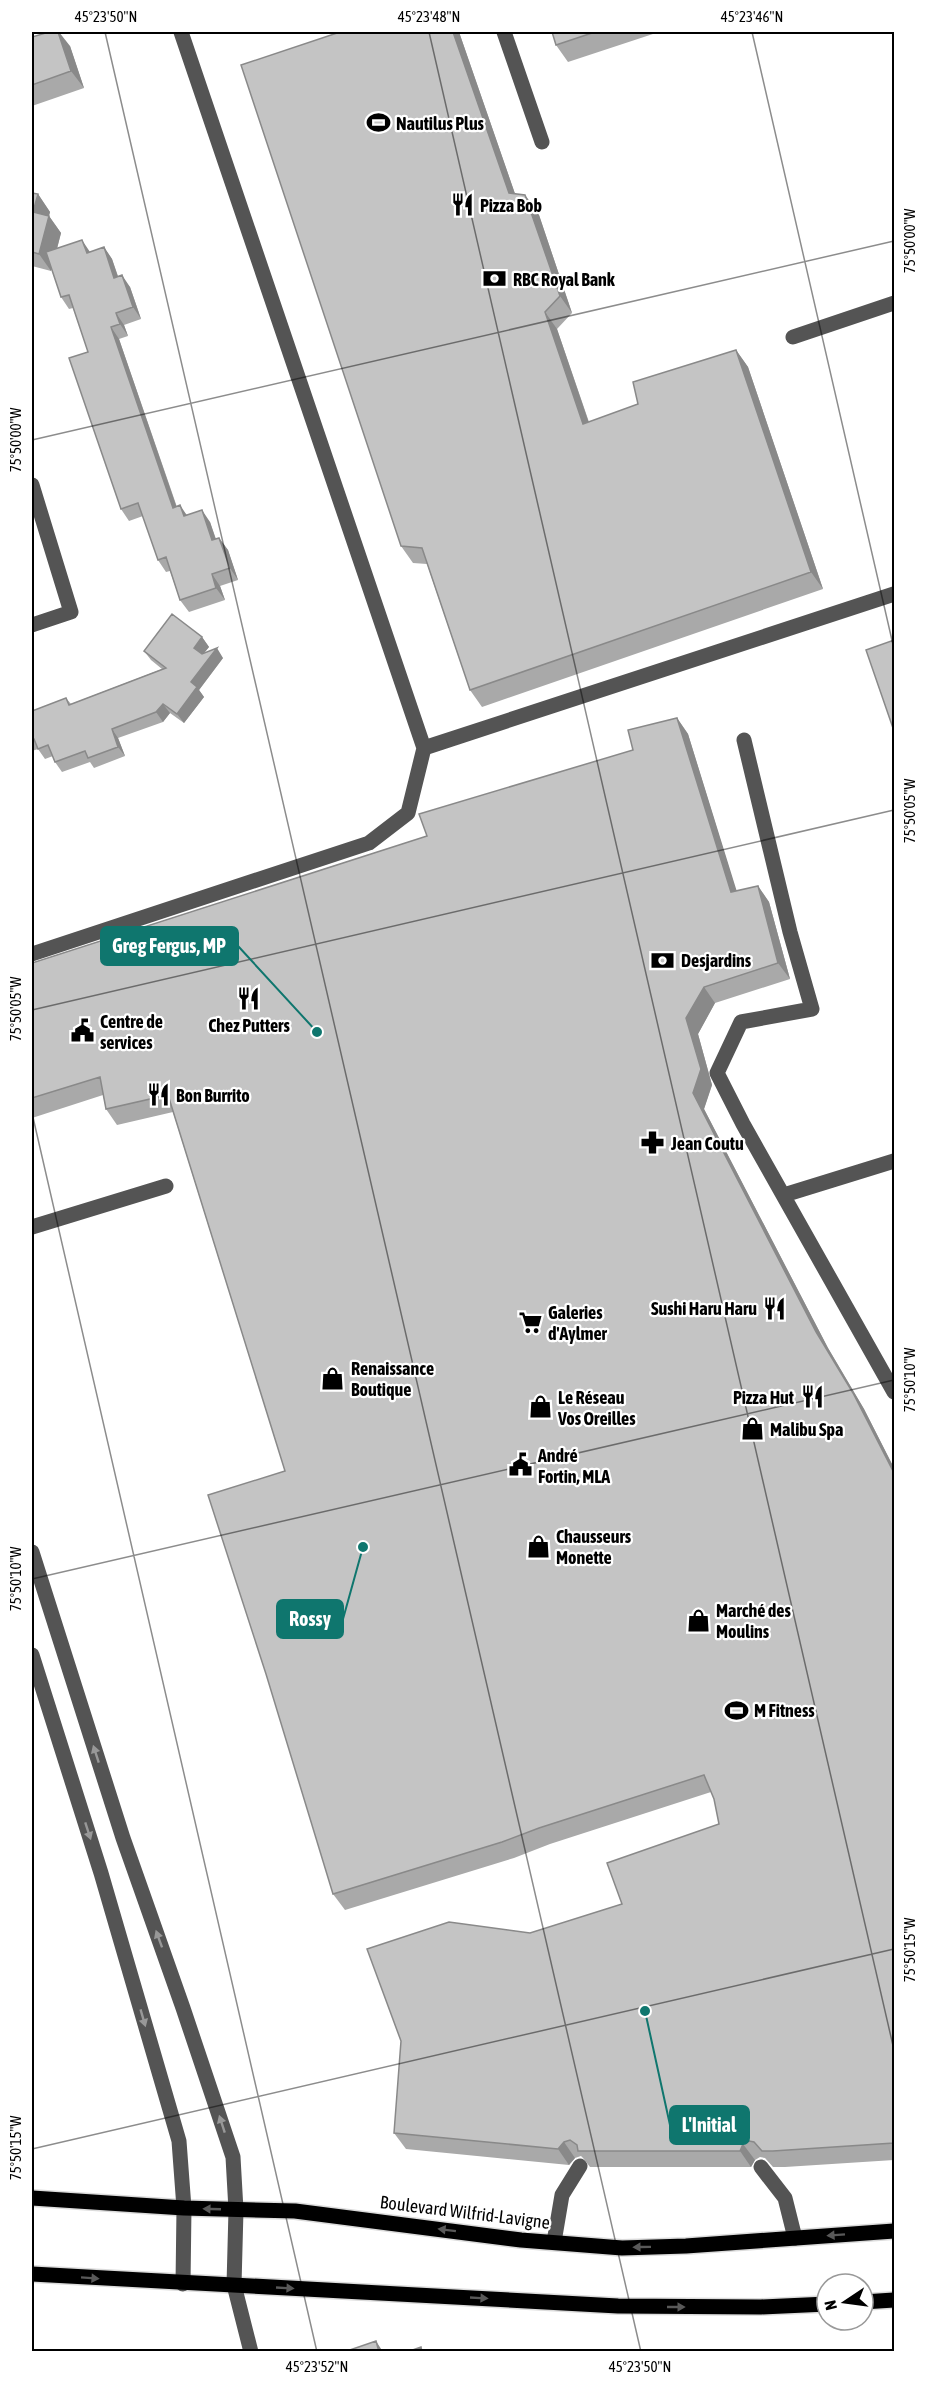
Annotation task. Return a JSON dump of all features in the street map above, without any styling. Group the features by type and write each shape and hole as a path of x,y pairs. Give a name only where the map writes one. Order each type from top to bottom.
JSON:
{"main road":[{"name":"Boulevard Wilfrid-Lavigne","path":"32,2198 184,2208 295,2211 622,2248 686,2246 894,2231"},
{"path":"32,2274 618,2306 761,2307 815,2305"},
{"path":"875,2301 894,2300"}],"street":[{"path":"32,954 369,843 408,813 424,748 181,32"},
{"path":"504,32 542,142"},
{"path":"794,337 894,303"},
{"path":"32,485 71,612 32,625"},
{"path":"424,748 894,594"},
{"path":"744,740 790,932 812,1009 741,1022 717,1073 743,1124 894,1392"},
{"path":"784,1195 894,1161"},
{"path":"32,1227 166,1186"},
{"path":"32,1552 123,1838 233,2157 236,2210 234,2285 251,2352"},
{"path":"32,1655 102,1873 179,2141 184,2208 183,2284"},
{"path":"554,2242 562,2195 580,2166"},
{"path":"761,2167 785,2198 795,2238"}],"building":[{"path":"58,32 71,71 32,85 32,37"},
{"path":"340,32 453,32 509,193 525,195 560,296 545,312 583,424 638,404 633,382 736,350 811,572 470,690 422,548 401,546 241,65"},
{"path":"552,32 595,32 556,45"},
{"path":"32,193 38,194 33,212 49,216 39,254 32,252"},
{"path":"82,240 87,253 104,247 114,278 122,275 133,307 116,313 120,324 111,327 173,508 180,505 184,516 202,510 212,540 219,538 230,568 212,574 216,588 180,600 166,557 158,560 138,503 121,509 69,358 88,352 69,295 61,297 46,252"},
{"path":"172,614 202,637 194,648 202,654 217,648 191,682 197,687 177,714 163,704 156,712 112,729 118,747 88,758 85,751 55,762 48,745 38,749 32,739 32,711 66,698 69,705 166,668 144,651"},
{"path":"894,640 894,731 866,650"},
{"name":"Galeries d'Aylmer","path":"677,718 731,892 758,886 778,963 704,987 686,1018 701,1069 693,1093 816,1332 853,1393 894,1473 894,2143 762,2151 754,2142 749,2141 743,2144 740,2151 578,2151 577,2145 570,2140 564,2142 558,2149 394,2133 401,2041 367,1949 449,1922 530,1933 622,1904 607,1863 719,1824 714,1799 704,1775 502,1842 333,1894 266,1674 208,1495 285,1471 168,1095 106,1109 100,1077 32,1098 32,963 427,836 419,814 633,750 628,730"},
{"path":"376,2341 379,2352 344,2352"},
{"path":"421,2347 422,2352 407,2352"}],"place":[{"name":"Nautilus Plus","path":"378,123"},
{"name":"Pizza Bob","path":"462,205"},
{"name":"RBC Royal Bank","path":"495,279"},
{"name":"Desjardins","path":"663,960"},
{"name":"Chez Putters","path":"249,999"},
{"name":"Centre de services","path":"82,1031"},
{"name":"Greg Fergus, MP","path":"317,1032"},
{"name":"Bon Burrito","path":"158,1095"},
{"name":"Jean Coutu","path":"653,1143"},
{"name":"Sushi Haru Haru","path":"775,1308"},
{"name":"Galeries d'Aylmer","path":"530,1322"},
{"name":"Renaissance Boutique","path":"333,1378"},
{"name":"Pizza Hut","path":"812,1397"},
{"name":"Le Réseau Vos Oreilles","path":"540,1407"},
{"name":"Malibu Spa","path":"752,1429"},
{"name":"André Fortin, MLA","path":"520,1465"},
{"name":"Chausseurs Monette","path":"538,1546"},
{"name":"Rossy","path":"363,1547"},
{"name":"Marché des Moulins","path":"698,1620"},
{"name":"M Fitness","path":"736,1710"},
{"name":"L'Initial","path":"645,2011"}]}
